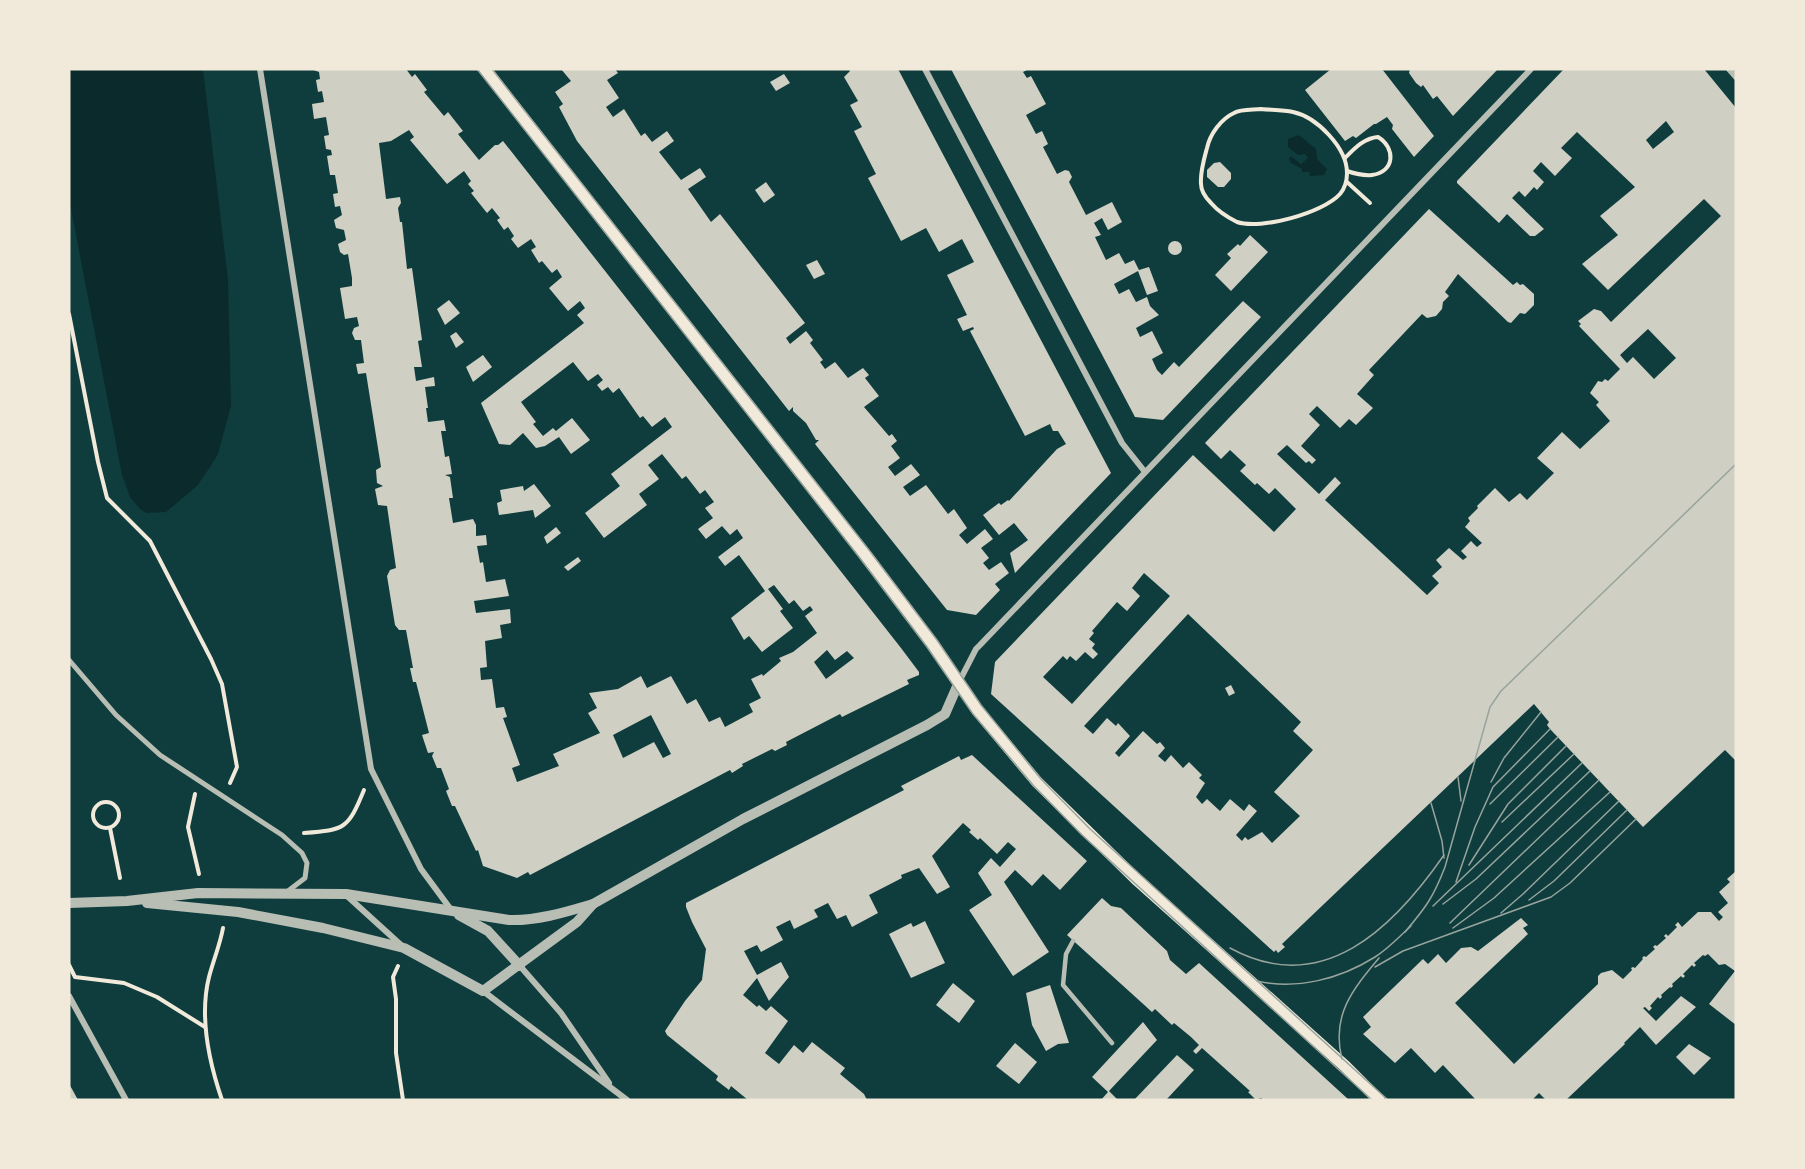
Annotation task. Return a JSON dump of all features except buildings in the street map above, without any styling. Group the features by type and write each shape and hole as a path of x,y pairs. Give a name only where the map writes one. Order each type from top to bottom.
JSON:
{"main road":[{"path":"484,69 868,558 932,644 977,710 1003,742 1060,807 1136,879 1345,1066 1379,1100"}],"street":[{"path":"260,69 371,769 421,869 453,911 488,931 520,966 561,1013 613,1089"},
{"path":"926,69 1122,443 1145,472"},
{"path":"69,903 127,901 198,893 346,894 527,921 593,904 743,819 937,719 945,714 976,649 1531,69"},
{"path":"1729,69 1736,77"},
{"path":"69,660 116,715 160,755 282,835 302,853 307,863 305,878 292,889 279,894"},
{"path":"346,894 404,948 483,991 627,1100"},
{"path":"127,901 238,912 323,928 404,948"},
{"path":"483,991 577,922 593,904"},
{"path":"69,996 126,1100"}],"lane":[{"path":"1073,941 1066,954 1063,985 1112,1043"}],"path":[{"path":"1261,109 1294,112 1315,122 1345,158 1347,182 1341,194 1329,203 1305,214 1271,223 1238,222 1215,208 1205,197 1201,184 1208,142 1218,125 1235,112 1261,109"},
{"path":"1345,158 1354,148 1371,137 1378,136 1386,143 1391,154 1390,163 1385,170 1374,175 1360,176 1347,171"},
{"path":"1347,182 1370,203"},
{"path":"69,314 107,498 150,541 222,684 237,767 224,797"},
{"path":"282,835 334,830 343,826 353,816 371,769"},
{"path":"199,875 188,828 193,798 201,781"},
{"path":"104,802 112,803 119,810 119,819 110,828 102,828 93,819 94,810 104,802"},
{"path":"110,828 120,878"},
{"path":"222,1100 215,1081 205,1027 209,980 224,927"},
{"path":"403,1100 396,1053 396,999 393,977 404,948"},
{"path":"69,965 75,977 124,983 157,998 205,1027"}],"water":[{"path":"69,69 203,69 228,280 231,406 218,454 197,486 166,512 146,513 140,509 130,497 122,475 69,198"},
{"path":"1299,135 1316,149 1317,159 1327,169 1324,175 1310,176 1309,172 1302,172 1302,169 1291,163 1289,159 1291,156 1301,164 1308,158 1305,154 1298,155 1288,147 1288,139"}],"tram line":[{"path":"477,69 859,557 927,647 973,714 1033,785 1082,835 1372,1100"},
{"path":"492,69 869,550 937,640 981,705 1041,779 1089,828 1388,1100"},
{"path":"1405,932 1428,902 1445,867 1490,707 1501,691 1736,464"},
{"path":"1491,782 1504,758 1541,712"},
{"path":"1456,882 1475,827 1493,787 1550,729"},
{"path":"1490,804 1558,737"},
{"path":"1469,865 1508,804 1566,746"},
{"path":"1502,822 1574,754"},
{"path":"1433,906 1582,763"},
{"path":"1443,904 1476,879 1590,771"},
{"path":"1458,777 1461,801"},
{"path":"1450,923 1599,780"},
{"path":"1453,928 1494,898 1610,792"},
{"path":"1501,913 1619,801"},
{"path":"1431,803 1442,841 1444,858"},
{"path":"1529,900 1554,881 1627,810"},
{"path":"1375,967 1403,951 1551,897 1570,883 1636,819"},
{"path":"1230,948 1264,962 1296,965 1325,960 1353,948 1379,930 1403,907 1444,855"},
{"path":"1257,981 1287,984 1333,977 1375,957 1411,926"},
{"path":"1342,1059 1339,1030 1346,1004 1360,981 1379,958"}]}
